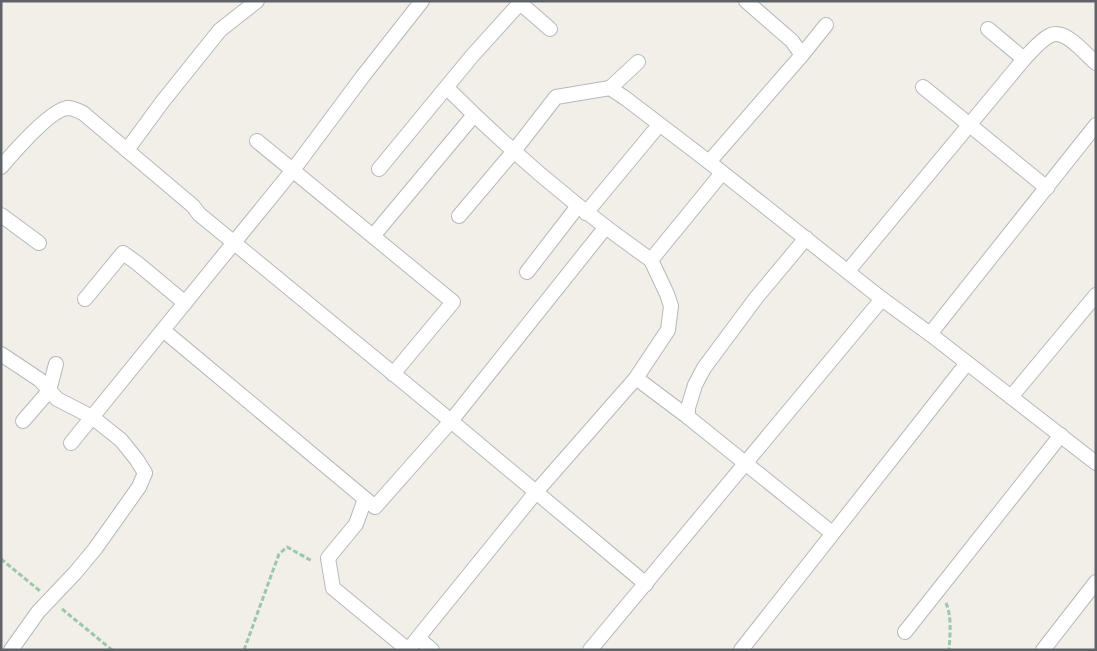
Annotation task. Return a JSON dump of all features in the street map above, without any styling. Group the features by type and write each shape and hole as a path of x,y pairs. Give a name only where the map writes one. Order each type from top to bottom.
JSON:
{"street":[{"path":"127,150 163,101 220,30 257,1"},
{"path":"71,443 293,170 422,1"},
{"path":"746,1 792,41 802,55"},
{"path":"379,169 520,2 550,28"},
{"path":"710,162 826,26"},
{"path":"988,29 1024,59"},
{"path":"848,271 1024,59 1049,35 1059,33 1067,37 1096,63"},
{"path":"459,216 514,151 556,97 610,88 638,62"},
{"path":"923,87 1047,188"},
{"path":"365,498 356,524 328,558 333,588 408,650 536,492 636,378 668,330 671,306 668,294 651,260 605,228 582,209 514,151 447,88"},
{"path":"610,88 710,162 882,299 1096,463"},
{"path":"1,167 27,137 56,112 69,108 83,113 193,206 199,214 646,584"},
{"path":"373,236 474,115"},
{"path":"527,272 659,125"},
{"path":"930,334 1096,126"},
{"path":"257,141 452,302 393,374"},
{"path":"651,260 722,173"},
{"path":"1,215 39,243"},
{"path":"163,330 375,507 451,421 605,228"},
{"path":"688,417 688,408 695,385 704,368 756,298 806,238"},
{"path":"84,298 123,253 185,303"},
{"path":"1011,397 1096,295"},
{"path":"590,650 882,299"},
{"path":"1,354 40,380 57,399 92,417 121,440 144,473 139,487 95,549 38,612 11,650"},
{"path":"741,650 967,363"},
{"path":"23,421 49,391 56,364"},
{"path":"636,378 688,417 832,533"},
{"path":"905,632 1061,435"},
{"path":"1043,650 1096,582"},
{"path":"418,638 432,650"}],"path":[{"path":"244,650 279,554 287,547 329,572"},
{"path":"1,559 112,650"},
{"path":"938,590 948,607 950,625 949,650"}]}
